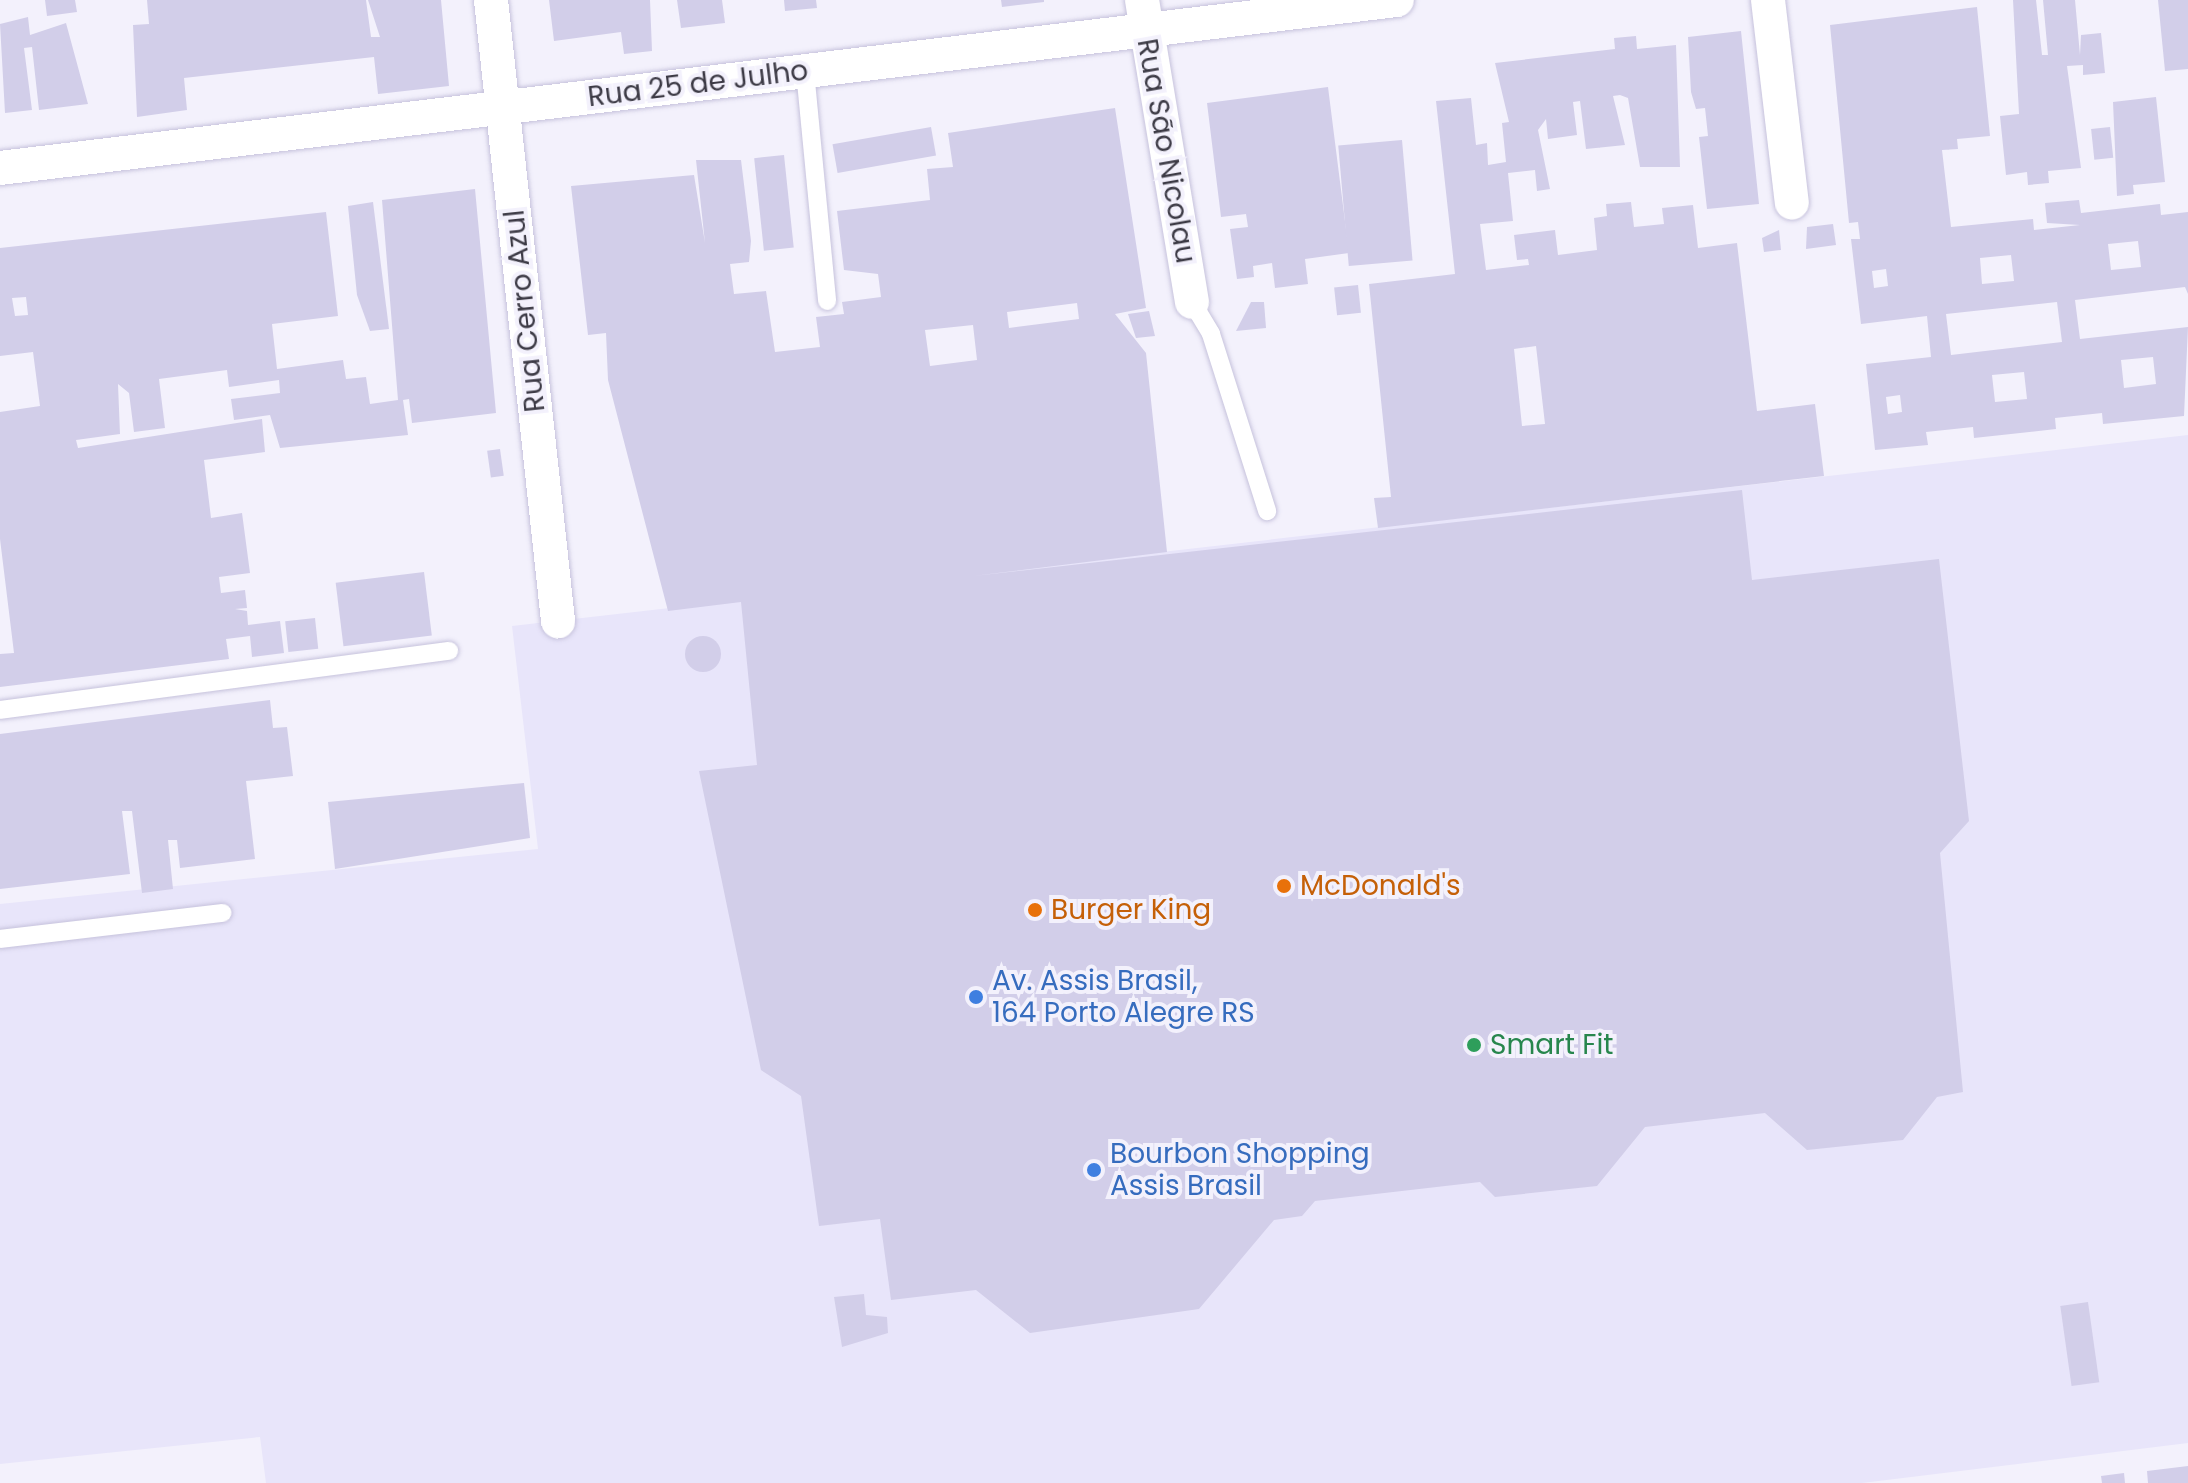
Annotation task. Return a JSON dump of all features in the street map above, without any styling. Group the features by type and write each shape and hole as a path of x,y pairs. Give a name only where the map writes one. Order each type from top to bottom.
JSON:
{"street":[{"name":"Rua Cerro Azul","path":"491,0 558,621"},
{"name":"Rua 25 de Julho","path":"0,168 805,71 1144,15 1397,0"},
{"path":"1768,0 1792,203"},
{"name":"Rua São Nicolau","path":"1144,15 1192,302"}],"lane":[{"path":"805,71 827,301"},
{"path":"1192,302 1211,334 1267,511"},
{"path":"0,710 449,651"},
{"path":"0,939 222,913"}],"shaded area":[{"name":"Bourbon Shopping Assis Brasil","path":"2188,435 2188,1443 1862,1483 266,1483 260,1437 0,1464 0,904 538,849 512,626"}],"building":[{"path":"45,0 75,0 77,12 47,16"},
{"path":"147,0 366,0 371,37 380,37 368,0 441,0 449,86 378,94 374,57 184,78 187,110 137,117 133,25 149,24"},
{"path":"549,0 650,0 652,51 624,54 621,32 554,41"},
{"path":"677,0 722,0 725,23 681,28"},
{"path":"784,0 816,0 817,8 785,11"},
{"path":"1001,0 1044,0 1044,2 1002,7"},
{"path":"2013,0 2036,0 2042,55 2048,55 2043,0 2075,0 2080,55 2081,35 2101,33 2105,73 2083,75 2083,65 2067,66 2081,168 2048,171 2049,183 2028,185 2027,172 2006,175 2000,116 2019,114"},
{"path":"2158,0 2188,0 2188,69 2165,71"},
{"path":"1977,7 1990,136 1957,139 1958,149 1942,150 1951,227 2033,219 2034,230 2080,225 2047,223 2045,203 2079,200 2081,213 2160,204 2161,215 2188,212 2188,294 2185,287 2075,300 2080,339 2188,327 2184,416 2103,424 2102,413 2055,418 2056,429 1974,438 1973,427 1926,432 1928,445 1875,450 1866,364 1931,357 1927,316 1861,324 1851,239 1860,239 1858,222 1849,223 1830,25","holes":["2138,241 2141,267 2111,270 2108,244","2011,255 2014,281 1982,284 1980,258","1886,269 1888,286 1874,288 1872,271","2057,302 2062,342 1951,355 1946,314","2153,357 2156,384 2124,388 2121,360","2024,372 2027,399 1995,402 1992,375","1900,395 1902,412 1888,414 1886,397"]},
{"path":"28,17 30,35 66,23 88,104 39,110 32,47 24,48 32,110 5,113 0,24"},
{"path":"1741,31 1759,204 1707,209 1699,137 1708,136 1705,108 1696,109 1691,92 1688,37"},
{"path":"1636,36 1637,49 1676,45 1680,167 1640,167 1628,98 1620,95 1613,96 1625,145 1586,149 1580,101 1573,102 1577,135 1548,139 1546,119 1538,130 1550,189 1537,191 1535,170 1508,173 1513,221 1480,224 1486,270 1529,265 1528,259 1517,260 1514,235 1555,230 1558,255 1597,250 1594,218 1607,216 1606,204 1631,202 1634,227 1664,224 1662,208 1693,205 1698,248 1737,243 1757,411 1815,404 1824,476 1378,528 1374,498 1391,497 1369,284 1455,274 1436,101 1471,98 1476,145 1487,143 1488,165 1506,162 1502,123 1509,122 1495,63 1615,49 1614,38","holes":["1536,346 1545,424 1522,426 1514,349"]},
{"path":"1328,87 1349,253 1305,259 1308,284 1275,288 1272,263 1253,266 1254,277 1237,279 1230,229 1248,227 1246,214 1221,217 1207,103"},
{"path":"2156,97 2165,182 2133,185 2134,194 2117,196 2113,102"},
{"path":"1115,108 1146,308 1115,314 1146,353 1167,552 973,576 1742,490 1752,580 1939,559 1969,821 1940,853 1963,1092 1937,1097 1903,1140 1807,1150 1765,1113 1645,1127 1597,1186 1495,1197 1480,1182 1315,1201 1302,1216 1274,1220 1199,1309 1030,1333 976,1290 891,1300 880,1219 819,1226 801,1096 761,1070 699,771 757,765 741,602 668,611 608,380 606,333 588,335 571,186 694,175 705,243 696,160 741,160 751,241 749,262 730,264 734,294 766,291 775,352 820,347 816,317 844,314 842,302 881,297 878,274 844,270 837,211 930,200 927,169 953,167 948,133","holes":["1077,303 1079,319 1009,328 1007,312","973,325 977,360 930,366 925,330"]},
{"path":"931,127 936,156 838,173 833,144"},
{"path":"2110,127 2113,158 2094,160 2091,129"},
{"path":"1402,140 1413,261 1349,266 1338,146"},
{"path":"784,155 794,247 764,251 754,158"},
{"path":"475,189 496,413 412,423 409,399 403,400 408,435 280,448 270,415 234,420 231,399 280,393 279,380 229,387 227,370 159,379 165,428 134,432 129,393 118,384 120,434 76,440 78,448 262,419 265,452 204,460 211,518 242,513 250,573 219,577 221,593 245,590 247,608 235,609 247,611 248,625 280,621 284,653 252,657 250,636 226,639 229,659 0,687 0,654 14,653 0,539 0,412 40,406 33,352 0,356 0,248 326,212 338,316 272,324 277,369 343,360 346,379 366,377 370,404 398,400 382,200","holes":["26,297 28,315 15,316 12,298"]},
{"path":"373,202 389,329 370,331 357,295 348,206"},
{"path":"1833,224 1836,245 1806,249 1807,227"},
{"path":"1779,230 1781,250 1764,252 1762,238"},
{"path":"1358,285 1361,313 1337,315 1334,288"},
{"path":"1251,302 1264,302 1266,328 1236,331"},
{"path":"1149,311 1155,336 1136,338 1128,314"},
{"path":"500,449 504,476 491,478 487,451"},
{"path":"424,572 432,636 343,646 336,583"},
{"path":"315,618 318,649 288,652 285,621"},
{"path":"703,636 715,642 721,654 715,666 703,672 691,666 685,654 691,642"},
{"path":"270,700 273,728 287,727 293,776 246,781 255,859 180,868 177,840 168,840 173,889 142,893 132,811 122,811 130,874 0,889 0,734"},
{"path":"524,783 530,838 335,869 328,802"},
{"path":"864,1294 866,1315 887,1317 888,1333 842,1347 834,1297"},
{"path":"2088,1302 2099,1382 2072,1386 2060,1306"},
{"path":"2188,1466 2188,1483 2148,1483 2147,1471"},
{"path":"2124,1473 2125,1483 2102,1483 2101,1476"}],"place":[{"name":"McDonald's","path":"1284,886"},
{"name":"Burger King","path":"1035,910"},
{"name":"Av. Assis Brasil, 164 Porto Alegre RS","path":"976,997"},
{"name":"Smart Fit","path":"1474,1045"},
{"name":"Bourbon Shopping Assis Brasil","path":"1094,1170"}]}
